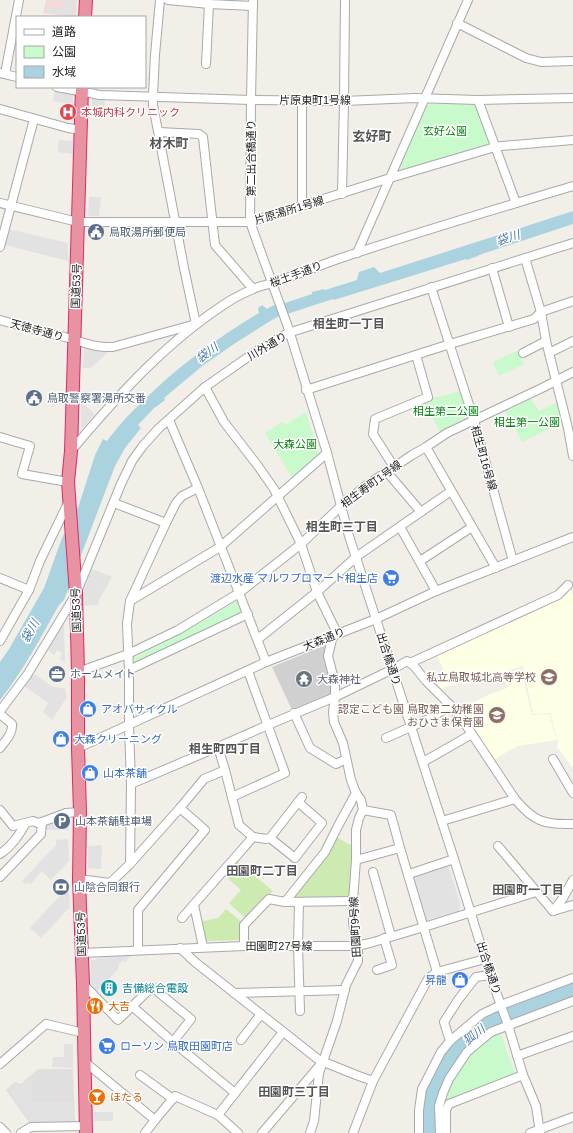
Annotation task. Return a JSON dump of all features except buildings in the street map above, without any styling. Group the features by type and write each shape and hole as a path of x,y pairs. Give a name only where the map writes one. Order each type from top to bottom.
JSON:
{"highway":[{"path":"85,16 86,0"},
{"name":"国道53号","path":"82,89 82,130 71,451 68,482 76,594 80,812 79,879 86,1130"}],"street":[{"path":"16,77 2,73 18,0"},
{"path":"160,0 153,96 184,268 196,324"},
{"path":"168,0 209,4 253,3"},
{"path":"342,194 345,0"},
{"path":"357,253 468,0"},
{"name":"第二出合橋通り","path":"253,3 250,222 288,330"},
{"path":"206,64 209,4"},
{"path":"458,23 526,58 542,62 573,61"},
{"name":"片原東町1号線","path":"70,88 82,89 100,95 251,100 478,100 573,98"},
{"path":"302,100 302,206"},
{"path":"478,100 516,203"},
{"path":"0,109 68,128 82,130"},
{"path":"0,247 34,119"},
{"path":"159,132 199,134 203,137 214,245 253,289"},
{"name":"片原湯所1号線","path":"0,203 78,222 250,222 495,147 573,140"},
{"name":"桜土手通り","path":"71,451 95,422 177,339 196,324 232,300 253,289 317,266 573,186"},
{"name":"川外通り","path":"0,713 27,675 76,594 132,461 158,429 206,387 288,330 573,243"},
{"path":"525,258 541,312 546,341 556,380 570,425 573,456"},
{"path":"492,268 510,327"},
{"name":"相生町16号線","path":"432,287 474,420 513,561"},
{"path":"306,390 534,319 541,312 573,301"},
{"name":"天徳寺通り","path":"0,320 103,348 196,324"},
{"name":"出合橋通り","path":"288,330 327,453 349,536 412,727 490,974 508,1024"},
{"path":"524,353 546,341"},
{"path":"549,353 573,341"},
{"path":"416,355 428,397 375,419 373,434 390,469 421,512"},
{"name":"相生寿町1号線","path":"78,672 128,654 178,630 239,593 301,544 342,505 390,469 447,433 573,372"},
{"path":"206,387 224,422 258,466 278,496 301,544 335,634 328,656 335,683 333,712 334,722 343,743 351,780 356,793 361,800 363,810 391,815 437,972"},
{"path":"169,420 198,488 266,662"},
{"path":"0,437 30,446 22,474 68,482"},
{"path":"426,447 496,568"},
{"path":"130,601 220,547 327,453"},
{"path":"130,864 131,784 127,624 130,601 166,523 179,499 198,488"},
{"path":"258,639 318,592 356,557 451,491"},
{"path":"0,641 29,590 40,561 70,498"},
{"path":"114,503 166,523"},
{"path":"400,527 436,591"},
{"path":"420,562 472,527"},
{"name":"大森通り","path":"78,748 266,662 376,619 436,591 573,538"},
{"path":"0,578 29,590"},
{"path":"410,663 558,594 568,584"},
{"path":"129,670 248,614"},
{"path":"131,784 294,713 335,697 407,661 414,666 462,719 515,799 524,809 533,817 543,822 573,824"},
{"path":"232,797 285,773 248,671"},
{"path":"386,738 433,717 450,705"},
{"path":"0,713 12,724 13,727 11,733 0,748"},
{"path":"294,713 310,748 336,764 346,758"},
{"path":"422,762 472,734"},
{"path":"218,747 239,826 253,837 266,839 270,838 300,800 322,823 295,858 270,838"},
{"path":"553,759 573,793"},
{"path":"79,879 110,883 130,864 204,779 225,770"},
{"path":"285,902 325,852 356,793"},
{"path":"442,822 515,799"},
{"path":"138,950 138,910 205,830 180,808"},
{"path":"0,810 13,826 33,821 38,823 66,813 80,812"},
{"name":"田園町9号線","path":"310,1133 314,1121 319,1073 322,1062 337,1021 349,978 358,961 353,922 353,901 356,860 356,830 363,810"},
{"path":"0,877 41,834 42,822"},
{"path":"0,854 7,850 13,843 26,823"},
{"path":"182,918 253,837"},
{"path":"498,846 553,911"},
{"path":"356,860 400,848"},
{"path":"409,874 454,859"},
{"path":"373,872 388,937 392,964 377,970"},
{"path":"553,911 563,898 573,880"},
{"name":"田園町27号線","path":"82,953 202,947 356,946 424,927 536,892"},
{"path":"244,946 244,925 269,899 285,902 353,901"},
{"path":"299,902 298,946 300,1012"},
{"path":"194,905 202,947"},
{"path":"553,911 573,905"},
{"path":"180,948 195,962 322,1062 373,1081"},
{"path":"353,1133 373,1081 428,979 437,972 486,959"},
{"path":"450,1041 444,1022 458,1000 476,977 490,974"},
{"path":"419,1133 419,1110 422,1089 442,1052 450,1041 482,1014 573,978"},
{"path":"83,984 118,1020 152,987 191,1019 173,1042"},
{"path":"234,993 345,990"},
{"path":"440,1133 439,1106 442,1093 449,1078 467,1052 491,1032 508,1024 573,1001"},
{"path":"132,1006 235,1093"},
{"path":"241,1040 261,1014"},
{"path":"0,1064 46,1024 84,1033"},
{"path":"508,1024 523,1076 536,1106 540,1131"},
{"path":"218,1115 283,1032"},
{"path":"517,1056 573,1036"},
{"path":"85,1062 156,1120"},
{"path":"262,1133 322,1062"},
{"path":"140,1075 172,1099"},
{"path":"446,1133 446,1110 450,1104 523,1076"},
{"path":"145,1133 175,1096 218,1115 238,1133"},
{"path":"530,1133 540,1131 573,1117"},
{"path":"0,1127 6,1133"},
{"path":"21,1133 31,1127 86,1130"}],"shaded area":[{"path":"46,0 77,0 76,16 43,13"},
{"path":"63,0 75,0 74,16 46,12 46,8 63,9"},
{"path":"55,91 73,94 73,105 53,101"},
{"path":"92,99 105,99 104,112 92,112"},
{"path":"59,140 73,141 72,154 58,152"},
{"path":"89,197 101,197 99,216 88,216"},
{"path":"8,229 68,243 68,261 5,245"},
{"path":"86,348 102,352 109,351 91,368 83,368 84,349"},
{"path":"81,402 95,414 81,430"},
{"path":"92,569 112,577 99,600 98,605 83,606 82,595"},
{"name":"私立鳥取城北高等学校","path":"569,585 573,594 573,768 557,747 558,741 550,713 533,714 523,666 492,676 482,677 438,689 434,685 446,675 436,653"},
{"path":"62,624 64,624 65,662 60,659 62,653 57,650 54,655 48,650"},
{"name":"大森神社","path":"328,644 333,684 332,695 293,712 272,667"},
{"name":"認定こども園 鳥取第二幼稚園 おひさま保育園","path":"521,669 532,715 549,714 557,740 518,746 492,760 458,710 490,694 507,688 505,673"},
{"path":"34,674 53,687 65,688 67,697 52,720 43,712 48,703 24,686"},
{"name":"山本茶舗駐車場","path":"68,818 69,830 46,830 45,825"},
{"path":"68,839 69,861 51,880 42,871 30,885 28,882 25,884 22,881 56,845 56,840"},
{"path":"102,845 101,869 88,868 88,846"},
{"path":"448,865 460,903 459,911 427,920 425,919 412,877 414,875"},
{"path":"66,889 69,890 70,907 41,938 30,928"},
{"path":"132,955 125,962 123,960 118,966 119,968 97,992 91,986 91,960 96,960 96,958"},
{"path":"64,1044 73,1044 73,1068 52,1067 53,1057 64,1057"},
{"path":"38,1069 73,1069 75,1124 31,1125 6,1090 15,1082 21,1084"},
{"path":"31,1078 32,1102 73,1102 73,1122 32,1122 9,1091 16,1085 22,1086"},
{"path":"93,1112 113,1112 113,1121 93,1121"}],"green space":[{"name":"玄好公園","path":"431,104 473,104 477,107 490,142 487,145 402,170 400,168 426,107"},
{"path":"519,350 524,364 499,376 493,362"},
{"name":"相生第二公園","path":"460,391 467,414 465,418 440,432 424,402"},
{"name":"相生第一公園","path":"530,398 539,411 557,402 561,421 522,442 505,410"},
{"name":"大森公園","path":"306,412 319,455 293,479 265,433 282,422 285,425"},
{"path":"236,601 239,602 242,613 133,665 131,661 134,658 173,638"},
{"path":"336,837 354,847 351,898 292,899"},
{"path":"237,861 273,891 246,919 229,903 241,890 224,875"},
{"path":"226,909 242,922 241,937 238,940 207,941 202,938 199,922 218,918"},
{"path":"500,1032 516,1076 444,1103 449,1086 463,1064 479,1046"}],"water":[{"name":"袋川","path":"573,211 573,224 467,260 466,259 277,317 201,367 164,398 165,400 155,407 138,425 141,428 125,448 115,466 64,600 59,605 24,666 0,700 0,662 44,588 62,538 79,505 95,455 103,439 107,441 128,416 155,389 183,365 213,343 259,313 258,308 262,305 267,309 283,300 285,303 312,294 312,292 325,290 357,280 359,272 374,267 380,273"},
{"name":"狐川","path":"573,982 573,997 498,1025 445,1080 437,1133 423,1133 423,1100 426,1088 440,1059 453,1042 478,1020 493,1012"}],"place":[{"name":"本城内科クリニック","path":"68,112"},
{"name":"鳥取湯所郵便局","path":"96,232"},
{"name":"鳥取警察署湯所交番","path":"34,398"},
{"name":"渡辺水産 マルワプロマート相生店","path":"391,578"},
{"name":"ホームメイト","path":"57,674"},
{"name":"私立鳥取城北高等学校","path":"549,677"},
{"name":"大森神社","path":"304,679"},
{"name":"アオバサイクル","path":"88,709"},
{"name":"認定こども園 鳥取第二幼稚園 おひさま保育園","path":"497,715"},
{"name":"大森クリーニング","path":"61,739"},
{"name":"山本茶舗","path":"90,773"},
{"name":"山本茶舗駐車場","path":"62,821"},
{"name":"山陰合同銀行","path":"61,887"},
{"name":"昇龍","path":"460,980"},
{"name":"吉備総合電設","path":"109,988"},
{"name":"大吉","path":"95,1006"},
{"name":"ローソン 鳥取田園町店","path":"107,1046"},
{"name":"ほたる","path":"97,1097"}],"district":[{"name":"玄好町","path":"372,136"},
{"name":"材木町","path":"169,143"},
{"name":"相生町一丁目","path":"349,324"},
{"name":"相生町三丁目","path":"342,527"},
{"name":"相生町四丁目","path":"225,749"},
{"name":"田園町二丁目","path":"262,871"},
{"name":"田園町一丁目","path":"528,890"},
{"name":"田園町三丁目","path":"294,1092"}]}
